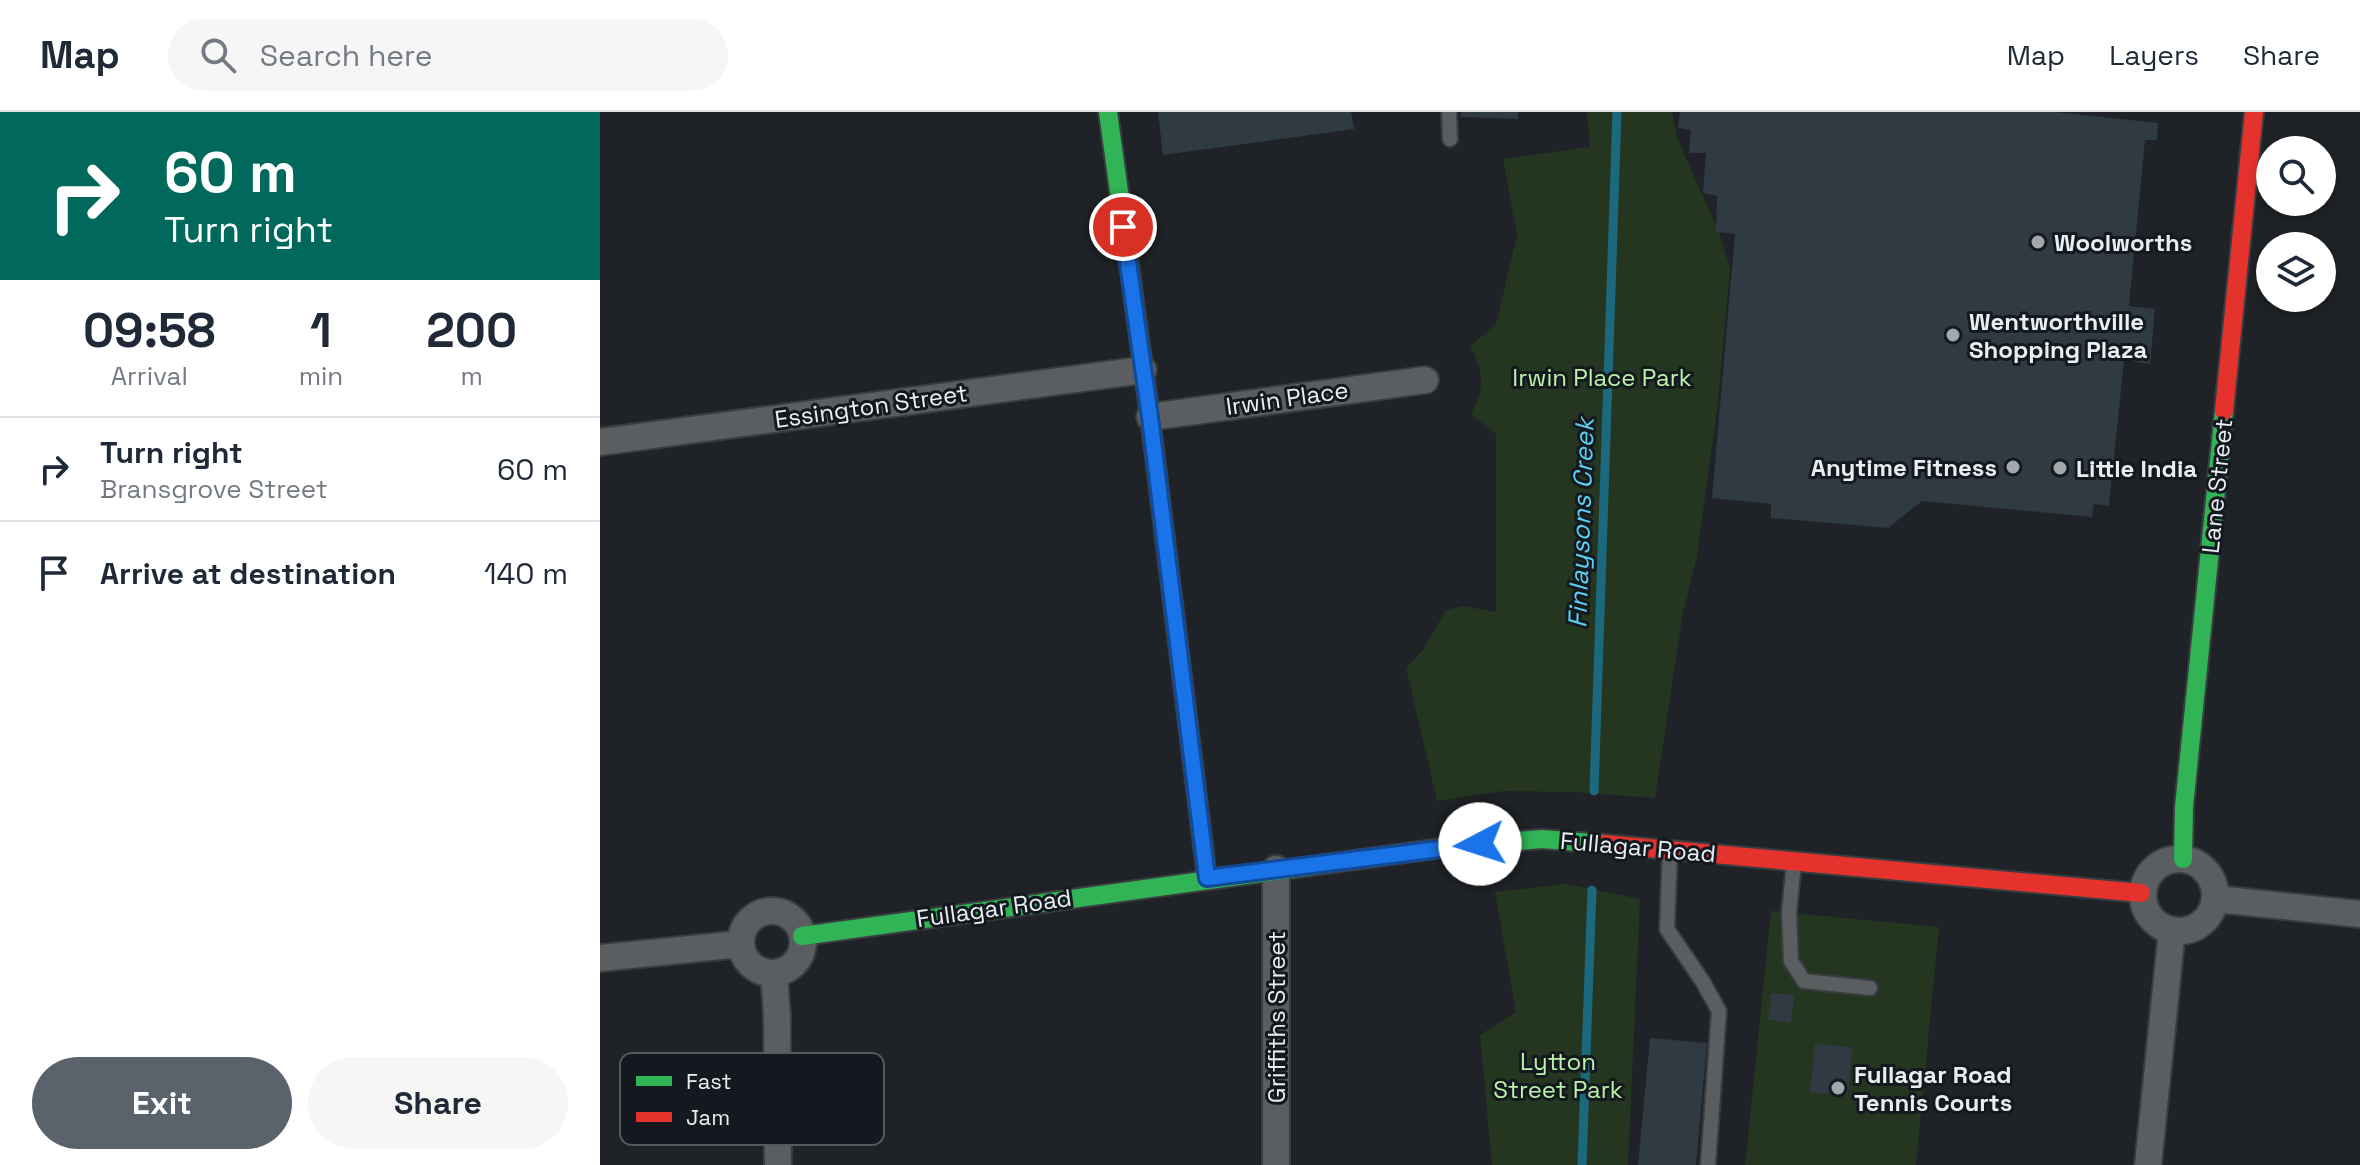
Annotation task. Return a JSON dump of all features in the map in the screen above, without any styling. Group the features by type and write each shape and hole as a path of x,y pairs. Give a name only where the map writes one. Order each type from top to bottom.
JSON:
{"street":[{"path":"1108,112 1150,417 1207,878"},
{"name":"Lane Street","path":"2183,859 2184,807 2254,112"},
{"name":"Essington Street","path":"600,442 1143,370"},
{"name":"Irwin Place","path":"1150,417 1425,380"},
{"name":"Fullagar Road","path":"802,936 1207,878 1449,847 1542,839 2141,893"},
{"path":"2183,859 2203,868 2210,878 2216,899 2202,923 2193,928 2172,930 2150,918 2141,893 2155,868 2168,860 2183,859"},
{"name":"Griffiths Street","path":"1276,869 1276,1165"},
{"path":"2216,899 2360,914"},
{"path":"768,912 777,912 793,920 803,944 797,961 774,974 755,968 748,961 741,944 751,919 768,912"},
{"path":"2148,1165 2172,930"},
{"path":"600,958 741,944"},
{"path":"774,974 777,1053"},
{"path":"778,1145 778,1165"}],"lane":[{"path":"1449,112 1450,139"},
{"path":"1670,849 1667,929 1719,1011 1708,1165"},
{"path":"1794,860 1789,913 1791,961 1804,981 1870,988"}],"green space":[{"name":"Irwin Place Park","path":"1587,112 1672,112 1678,140 1719,232 1730,269 1718,401 1697,556 1682,618 1655,798 1504,791 1437,801 1406,668 1423,650 1446,610 1463,606 1496,612 1496,434 1471,414 1479,396 1481,380 1470,346 1496,325 1517,235 1503,159 1590,147"},
{"name":"Lytton Street Park","path":"1566,884 1640,899 1628,1165 1492,1165 1480,1035 1516,1012 1495,892"},
{"name":"Fullagar Road Tennis Courts","path":"1771,911 1939,927 1916,1165 1745,1165"}],"building":[{"path":"1158,112 1351,112 1354,129 1163,155"},
{"path":"1461,112 1518,112 1518,119 1461,117"},
{"name":"Wentworthville Shopping Plaza","path":"1680,112 2055,112 2158,123 2157,140 2145,140 2129,306 2155,309 2150,364 2124,360 2109,506 2094,504 2092,517 1922,501 1888,528 1771,518 1771,504 1712,498 1735,234 1716,232 1717,196 1703,193 1706,153 1689,153 1691,130 1678,128"},
{"path":"1771,993 1794,995 1791,1023 1768,1020"},
{"path":"1650,1038 1707,1043 1696,1165 1638,1165"},
{"path":"1815,1044 1852,1047 1848,1095 1810,1092"}],"waterway":[{"name":"Finlaysons Creek","path":"1594,791 1617,112"},
{"name":"Finlaysons Creek","path":"1582,1165 1592,890"}],"traffic: fast":[{"path":"1108,112 1150,417 1207,878"},
{"path":"2183,859 2184,807 2224,411"},
{"path":"802,936 1449,847 1542,839 1604,844"}],"traffic: jam":[{"path":"2224,411 2254,112"},
{"path":"1604,844 2141,893"}],"place":[{"name":"Woolworths","path":"2038,242"},
{"name":"Wentworthville Shopping Plaza","path":"1953,335"},
{"name":"Anytime Fitness","path":"2013,467"},
{"name":"Little India","path":"2060,468"},
{"name":"Fullagar Road Tennis Courts","path":"1838,1088"}],"route":[{"path":"1123,227 1150,417 1207,878 1480,844"}]}
